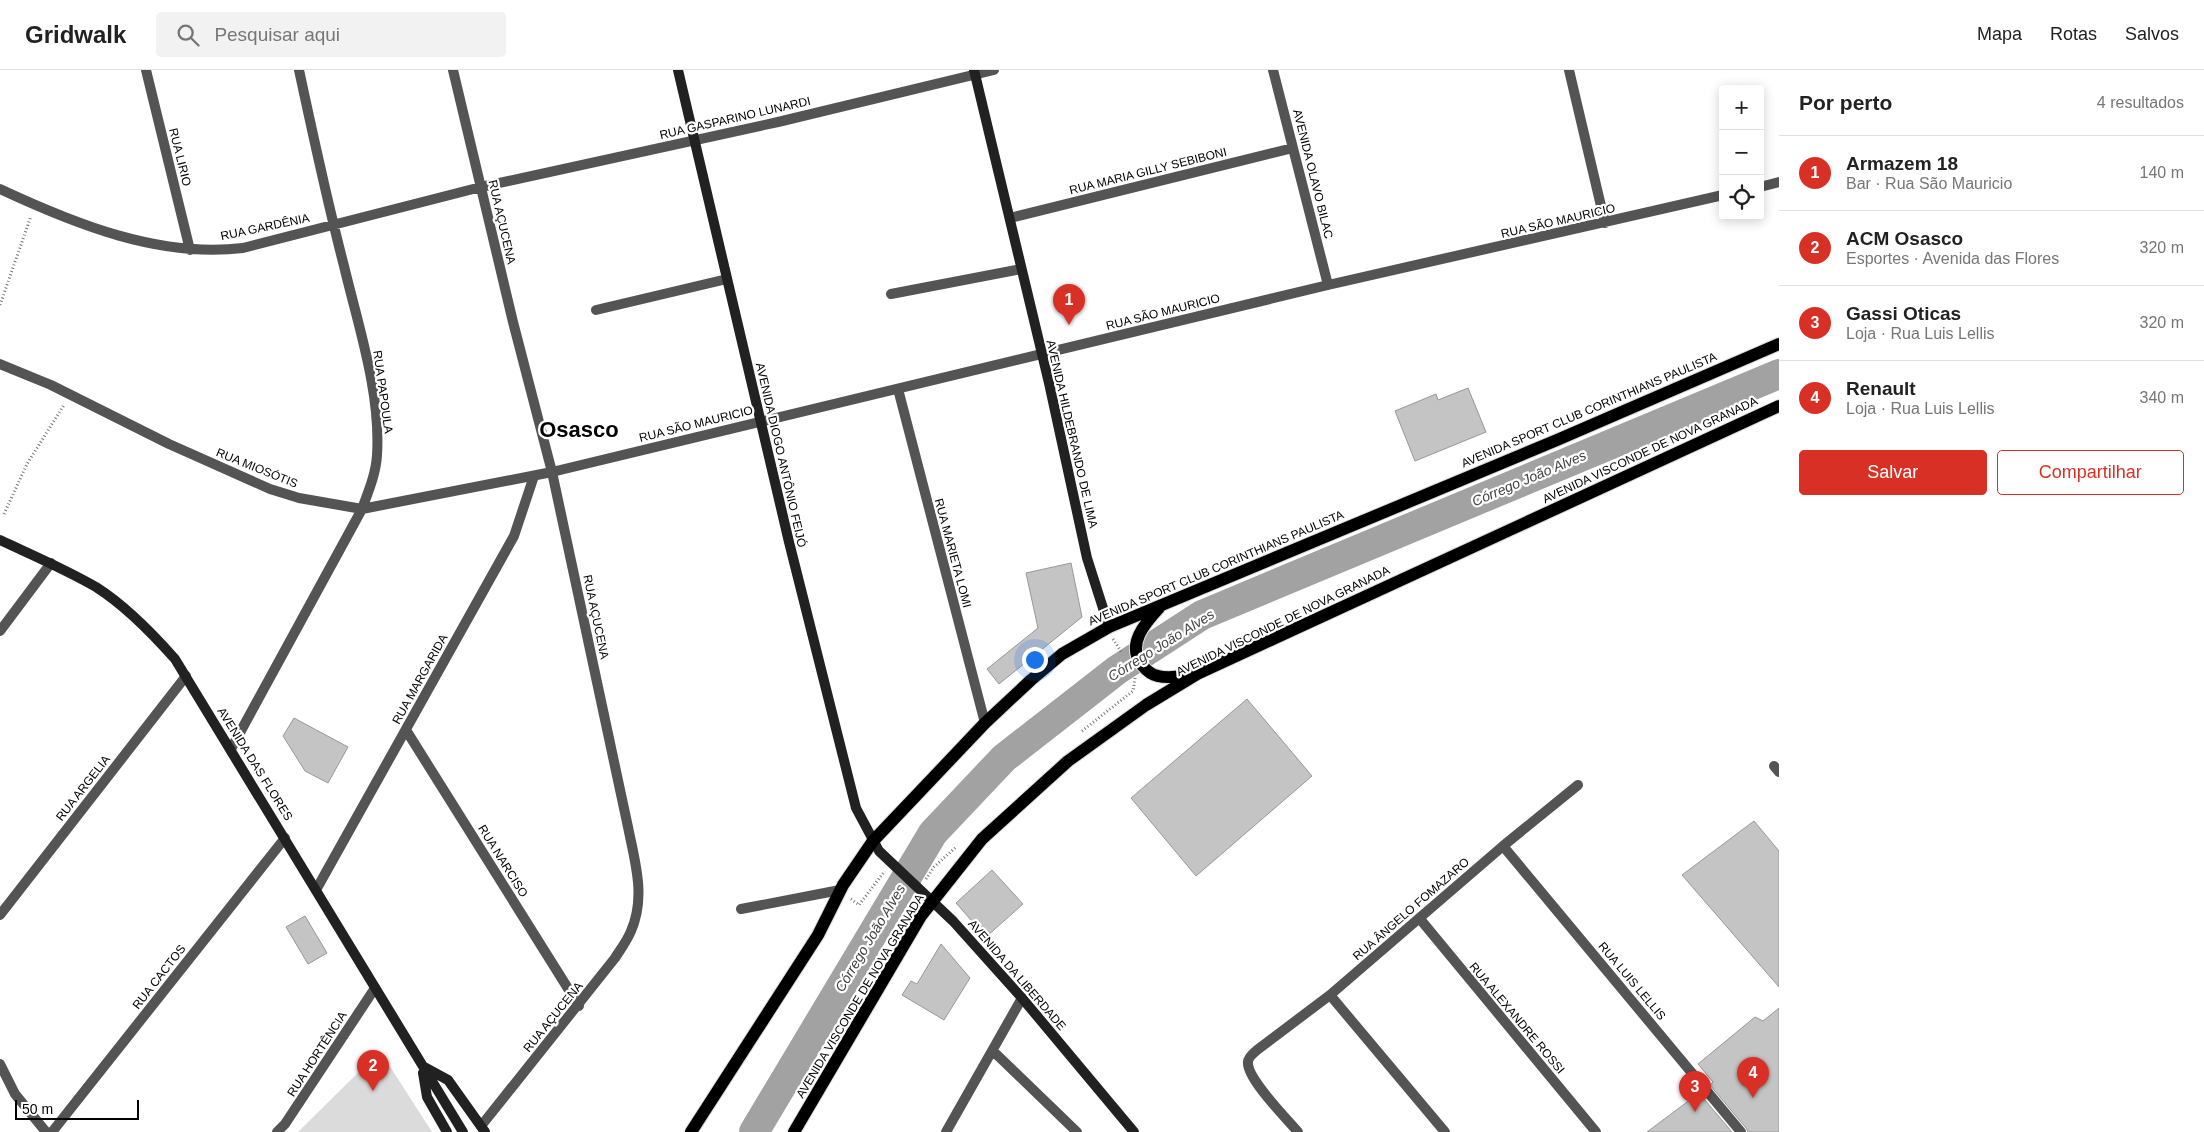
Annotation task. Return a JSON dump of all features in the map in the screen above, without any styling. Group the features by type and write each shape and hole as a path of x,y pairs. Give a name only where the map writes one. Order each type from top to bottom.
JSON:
{"main road":[{"name":"AVENIDA DIOGO ANTÔNIO FEIJÓ","path":"678,70 788,542 840,752 856,808 876,846"},
{"name":"AVENIDA HILDEBRANDO DE LIMA","path":"974,72 1042,354 1088,558 1109,626"},
{"name":"AVENIDA SPORT CLUB CORINTHIANS PAULISTA","path":"691,1132 818,934 840,890 876,846 985,723 1062,654 1109,626 1557,440 1779,344"},
{"name":"AVENIDA VISCONDE DE NOVA GRANADA","path":"794,1132 932,900 982,839 1068,761 1146,705 1197,674 1779,406"},
{"name":"AVENIDA DAS FLORES","path":"0,540 51,563 97,588 147,628 175,659 463,1132"},
{"path":"1162,604 1137,637 1137,652 1141,664 1153,675 1178,676 1197,674"},
{"name":"AVENIDA DA LIBERDADE","path":"876,846 913,884 953,920 1022,998 1134,1132"},
{"path":"422,1067 448,1080 483,1129"},
{"name":"AVENIDA DAS FLORES","path":"422,1067 427,1097 447,1132"}],"street":[{"name":"RUA LIRIO","path":"146,70 190,250"},
{"name":"RUA PAPOULA","path":"230,749 362,509 377,456 377,429 367,359 333,225 299,70"},
{"name":"RUA AÇUCENA","path":"453,70 552,472 638,874 639,892 636,916 631,932 615,958 483,1129"},
{"name":"RUA GASPARINO LUNARDI","path":"481,187 694,141 974,72 994,70"},
{"name":"AVENIDA OLAVO BILAC","path":"1273,70 1328,285"},
{"path":"1569,70 1604,223"},
{"name":"RUA MARIA GILLY SEBIBONI","path":"1010,218 1293,148"},
{"path":"1764,186 1779,182"},
{"name":"RUA GARDÊNIA","path":"0,189 34,205 140,241 190,250 218,251 243,248 481,187"},
{"name":"RUA SÃO MAURICIO","path":"552,472 1328,285 1719,197"},
{"path":"891,294 1021,269"},
{"path":"596,310 727,279"},
{"name":"RUA MIOSÓTIS","path":"0,364 51,385 186,451 270,489 299,498 362,509 552,472"},
{"name":"RUA MARIETA LOMI","path":"898,389 985,723"},
{"name":"RUA MARGARIDA","path":"316,890 514,536 534,476"},
{"path":"0,631 51,563"},
{"name":"RUA ARGELIA","path":"0,915 186,676"},
{"name":"RUA NARCISO","path":"406,730 579,1006"},
{"name":"RUA ÂNGELO FOMAZARO","path":"1298,1132 1249,1071 1249,1058 1330,995 1503,846 1578,785"},
{"name":"RUA CACTOS","path":"52,1132 285,838"},
{"name":"RUA LUIS LELLIS","path":"1503,846 1741,1132"},
{"path":"742,909 840,890"},
{"name":"RUA ALEXANDRE ROSSI","path":"1420,919 1596,1132"},
{"name":"RUA HORTÊNCIA","path":"277,1132 285,1124 375,988"},
{"path":"1330,995 1445,1132"},
{"path":"946,1132 1022,998"},
{"path":"993,1051 1077,1132"},
{"path":"0,1064 15,1094 46,1132"}],"path":[{"path":"0,305 34,205"},
{"path":"4,514 27,464 70,395"}],"shaded area":[{"path":"380,1051 432,1132 298,1132"}],"building":[{"path":"1468,388 1486,432 1415,461 1395,411 1436,394 1438,400"},
{"path":"1071,563 1082,617 999,684 987,669 1038,628 1026,573"},
{"path":"1247,699 1312,776 1196,876 1131,798"},
{"path":"294,718 348,747 328,783 305,771 283,736"},
{"path":"1754,821 1779,851 1779,987 1682,875"},
{"path":"992,870 1023,904 986,937 956,903"},
{"path":"305,916 327,953 308,964 286,927"},
{"path":"941,944 970,978 944,1020 902,995 911,981 917,984"},
{"path":"1779,1008 1779,1132 1748,1132 1710,1085 1713,1082 1698,1064 1755,1017 1763,1021"},
{"path":"1699,1093 1732,1132 1647,1132"}],"waterway":[{"name":"Córrego João Alves","path":"754,1132 933,833 1004,758 1117,670 1202,615 1779,374"}],"place":[{"name":"Armazem 18","path":"1069,325"},
{"name":"ACM Osasco","path":"373,1091"},
{"name":"Renault","path":"1753,1098"},
{"name":"Gassi Oticas","path":"1695,1112"}],"district":[{"name":"Osasco","path":"579,429"}]}
